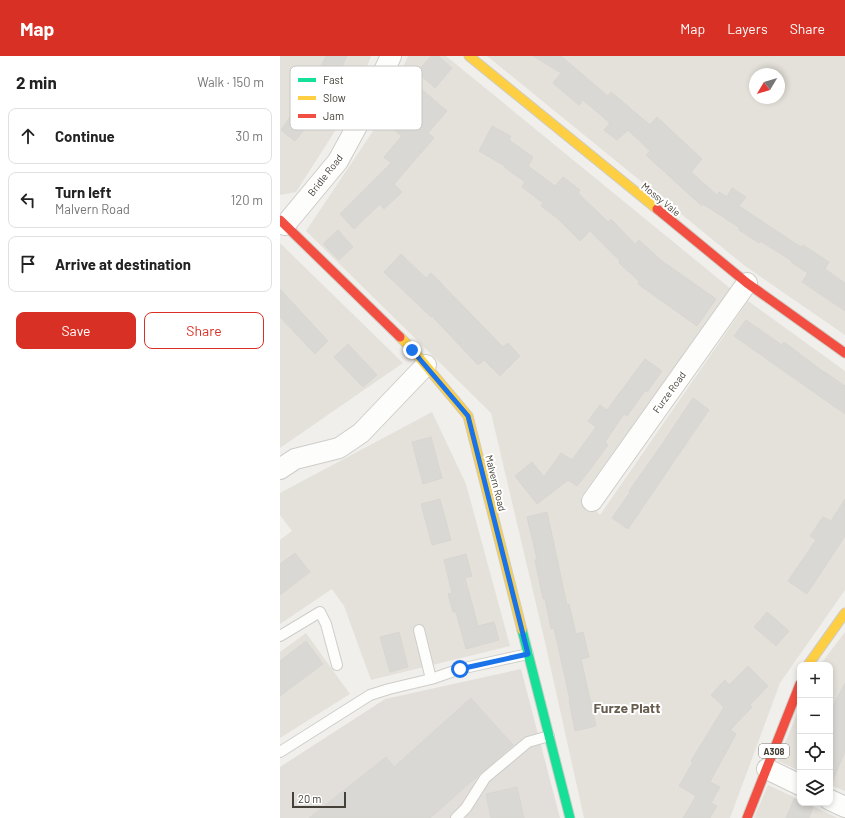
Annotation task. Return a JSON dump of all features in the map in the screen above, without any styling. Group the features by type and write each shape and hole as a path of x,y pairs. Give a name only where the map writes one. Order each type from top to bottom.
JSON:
{"street":[{"name":"Bridle Road","path":"386,66 391,56"},
{"name":"Mossy Vale","path":"469,56 747,283 845,353"},
{"name":"Bridle Road","path":"282,223 338,161 354,130"},
{"name":"Malvern Road","path":"282,223 406,344 426,365 468,416 570,818"},
{"name":"Furze Road","path":"592,501 747,283"},
{"path":"280,470 295,459 339,448 361,433 426,365"},
{"path":"810,662 845,613"},
{"name":"A308","path":"747,818 797,692"},
{"path":"767,769 797,784"},
{"path":"833,801 845,807"}],"lane":[{"path":"280,636 320,612 326,624 337,665"},
{"path":"419,630 431,679"},
{"path":"280,752 370,695 431,679 460,669 528,654"},
{"path":"456,818 466,808 485,778 528,742 549,736"}],"shaded area":[{"path":"280,56 371,56 367,66 290,66 290,130 336,130 296,192 280,195"},
{"path":"408,56 446,56 731,289 581,497 600,515 748,301 845,371 845,590 780,683 730,818 584,818 544,638 491,413 306,231 374,130 422,130 422,66 404,66"},
{"path":"487,56 845,56 845,335 745,266"},
{"path":"280,243 403,363 280,448"},
{"path":"432,412 466,484 510,646 371,680 344,606 332,589 280,624 280,540 292,531 280,515 280,493"},
{"path":"845,632 845,791 833,786 833,662 822,662"},
{"path":"306,633 350,694 280,738 280,652"},
{"path":"521,669 560,818 280,818 280,767 385,699"},
{"path":"797,714 797,770 778,761"},
{"path":"768,785 797,799 797,806 812,806 838,818 754,818"}],"building":[{"path":"326,56 347,56 342,66 321,66"},
{"path":"431,56 438,56 452,68 435,88 422,76 422,66"},
{"path":"533,56 561,56 608,96 611,92 650,125 657,117 702,159 691,172 717,195 719,192 727,197 732,188 746,197 739,206 801,247 803,245 829,262 825,269 845,283 845,311 802,282 808,273 791,262 792,261 760,241 759,243 739,230 740,228 703,204 702,206 646,155 650,151 628,130 617,140 604,130 610,123 583,100 579,105 553,83 561,73"},
{"path":"422,90 447,111 428,133 434,138 394,184 402,192 384,209 380,204 354,229 340,214 391,163 384,157 402,136 394,130 422,130"},
{"path":"290,117 290,130 304,130 295,141 281,130"},
{"path":"492,126 511,136 509,140 533,157 528,166 555,186 563,177 580,190 578,193 608,222 611,219 635,244 639,240 662,261 716,299 697,326 638,284 639,281 619,263 620,261 590,231 580,241 557,218 541,206 543,203 522,187 525,182 504,167 505,166 479,151"},
{"path":"338,230 353,247 339,260 323,244"},
{"path":"401,254 426,278 431,273 503,347 508,343 520,356 500,376 484,360 478,365 432,316 431,317 384,272"},
{"path":"280,289 328,341 315,354 280,317"},
{"path":"746,320 782,345 784,342 845,386 845,414 734,336"},
{"path":"348,344 377,375 363,387 334,357"},
{"path":"645,359 662,371 627,416 624,414 605,442 608,445 592,467 577,486 568,480 537,504 515,476 532,462 544,477 561,453 572,460 596,427 588,421 600,405 607,410"},
{"path":"693,398 709,410 628,529 612,518"},
{"path":"431,437 442,478 423,484 412,442"},
{"path":"440,499 451,540 432,545 421,504"},
{"path":"845,499 845,536 807,594 788,581 816,540 810,536 823,517 831,521"},
{"path":"547,512 567,605 569,604 576,634 583,632 589,657 581,659 596,726 575,731 570,700 554,628 551,629 545,598 543,599 535,560 537,559 527,517"},
{"path":"295,553 310,572 280,595 280,564"},
{"path":"466,554 472,576 465,578 478,626 494,622 499,640 466,649 456,612 453,612 448,594 452,593 444,560"},
{"path":"767,612 789,631 776,646 754,627"},
{"path":"399,632 408,667 390,672 380,637"},
{"path":"306,641 323,664 280,696 280,661"},
{"path":"748,666 768,686 750,705 752,707 730,730 736,734 710,782 720,787 711,803 717,806 710,818 683,818 696,796 679,786 693,762 691,761 724,707 711,695 725,680 729,685"},
{"path":"845,683 845,752 833,780 833,734 833,706"},
{"path":"471,698 513,745 430,818 309,818 386,757 394,767"},
{"path":"517,787 524,818 491,818 486,794"},
{"path":"794,799 797,800 797,806 813,807 809,818 786,818"}],"traffic: fast":[{"path":"522,630 570,818"}],"traffic: slow":[{"path":"469,56 657,209"},
{"path":"400,337 412,349 468,416 522,630"},
{"path":"810,662 845,613"}],"traffic: jam":[{"path":"657,209 747,283 845,353"},
{"path":"280,220 400,337"},
{"path":"747,818 797,692"}],"district":[{"name":"Furze Platt","path":"627,707"}],"route":[{"path":"412,350 468,416 528,654 460,669"}]}
